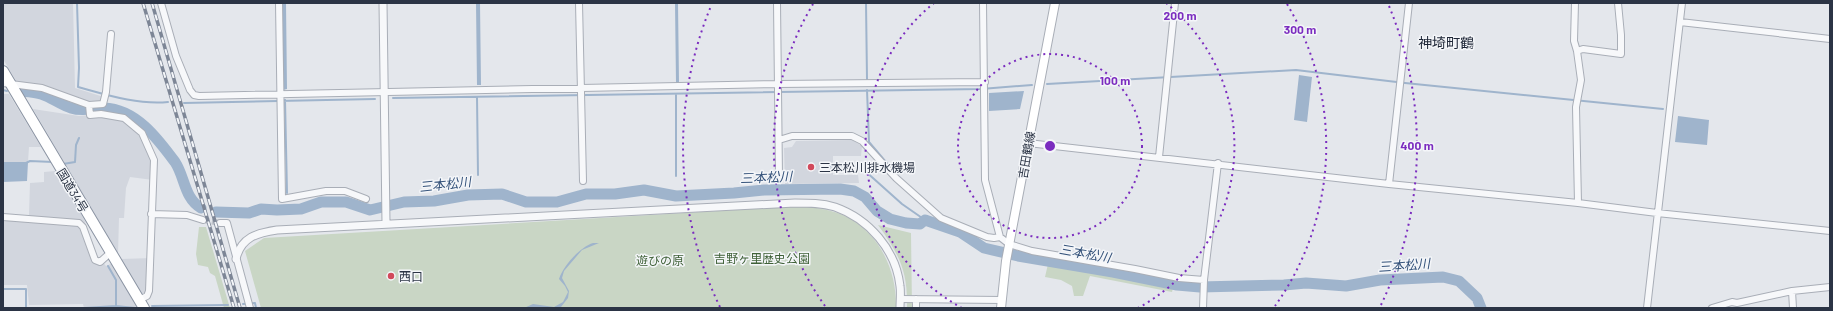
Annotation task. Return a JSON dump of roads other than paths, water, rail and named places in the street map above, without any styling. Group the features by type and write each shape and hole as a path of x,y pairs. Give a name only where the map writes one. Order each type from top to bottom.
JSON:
{"highway":[{"name":"国道34号","path":"3,71 7,83 142,304"}],"main road":[{"name":"吉田鶴線","path":"1001,304 1009,244 1055,3"}],"street":[{"path":"162,3 176,56 190,90 194,95 281,98 384,91 580,93 985,83"},
{"path":"279,3 282,199 326,191 345,191 366,199"},
{"path":"382,3 388,198 386,220"},
{"path":"579,3 583,181"},
{"path":"777,3 779,177"},
{"path":"983,3 985,180 1000,237 1009,244 1032,251 1180,278 1204,280"},
{"path":"1159,156 1175,3"},
{"path":"1389,184 1409,3"},
{"path":"1575,3 1574,41 1581,80 1576,107 1578,202"},
{"path":"1577,51 1583,49 1621,54 1618,3"},
{"path":"1647,308 1682,3"},
{"path":"1680,22 1830,39"},
{"path":"7,83 42,88 89,105 103,104 106,95 110,34"},
{"path":"89,105 90,115 101,114 124,118 142,133 154,160 149,291 142,304"},
{"path":"779,140 792,136 852,136 862,141 896,178 941,218 987,237 1000,237"},
{"path":"1028,142 1159,156 1389,184 1578,202 1657,213 1830,231"},
{"path":"1203,308 1204,280 1218,164"},
{"path":"236,260 238,248 257,233 288,229 386,220 780,203 815,203 834,207 847,212 870,227 887,248 896,266 900,286 900,308"},
{"path":"151,214 187,215 203,220"},
{"path":"3,217 79,223 83,227 95,260 100,262 110,253"},
{"path":"220,224 226,223 250,308"},
{"path":"1712,308 1732,302 1738,306 1792,291 1830,287"},
{"path":"1792,291 1793,308"},
{"path":"900,299 1001,304"},
{"path":"916,299 916,308"}],"water":[{"path":"282,3 286,3 287,89 283,90"},
{"path":"476,3 480,3 481,85 477,85"},
{"path":"675,3 678,3 679,83 676,83"},
{"path":"1299,75 1312,77 1307,122 1294,120"},
{"path":"1024,91 1020,109 989,111 989,93"},
{"path":"1678,116 1709,120 1707,145 1675,142"},
{"path":"3,162 28,162 27,181 3,182"},
{"path":"593,243 599,243 582,250 564,271 562,278 569,291 568,298 561,307 524,308 533,304 554,307 563,302 568,292 559,279 564,268 583,248"}],"waterway":[{"path":"77,3 79,68 78,87 134,101 157,103 168,102"},
{"path":"866,3 867,79"},
{"path":"1047,84 1296,70 1405,83 1663,109"},
{"path":"393,98 981,89 1032,85"},
{"name":"三本松川","path":"3,90 7,91"},
{"path":"867,90 869,142 891,168"},
{"name":"三本松川","path":"23,91 41,94 67,107 75,109 84,110 104,108 116,110 136,119 154,135 175,162 191,199 201,208"},
{"path":"676,94 676,176"},
{"path":"477,97 478,175"},
{"path":"184,103 375,99"},
{"path":"285,100 287,193"},
{"path":"63,164 75,162 76,145 79,138"},
{"path":"26,163 30,161 53,162"},
{"path":"822,166 855,166 864,170 902,204 925,220"},
{"name":"三本松川","path":"216,212 249,213 261,209 301,209 321,202 346,202 370,210 404,202 434,201 468,195 502,194 526,202 557,202 586,194 615,194 644,190 676,196 764,190 840,189 854,191 865,197 877,211 890,219 906,223 920,224 925,220 960,232 984,248 1018,256 1113,272 1177,285 1200,287 1306,283 1346,286 1380,280 1443,277 1459,281 1477,298 1481,308"},
{"path":"108,266 116,280 116,306"},
{"path":"3,289 26,289 26,308"},
{"path":"243,304 255,303 256,308"},
{"path":"152,306 228,305"},
{"path":"85,308 116,306 135,308"}],"tunnel":[{"path":"203,220 220,223"}],"railway":[{"path":"143,3 234,308"},
{"path":"152,3 240,308"}],"place":[{"name":"三本松川排水機場","path":"811,167"},
{"name":"西口","path":"391,276"}],"district":[{"name":"神埼町鶴","path":"1446,42"}],"park label":[{"name":"吉野ヶ里歴史公園","path":"762,258"},
{"name":"遊びの原","path":"660,260"}]}
